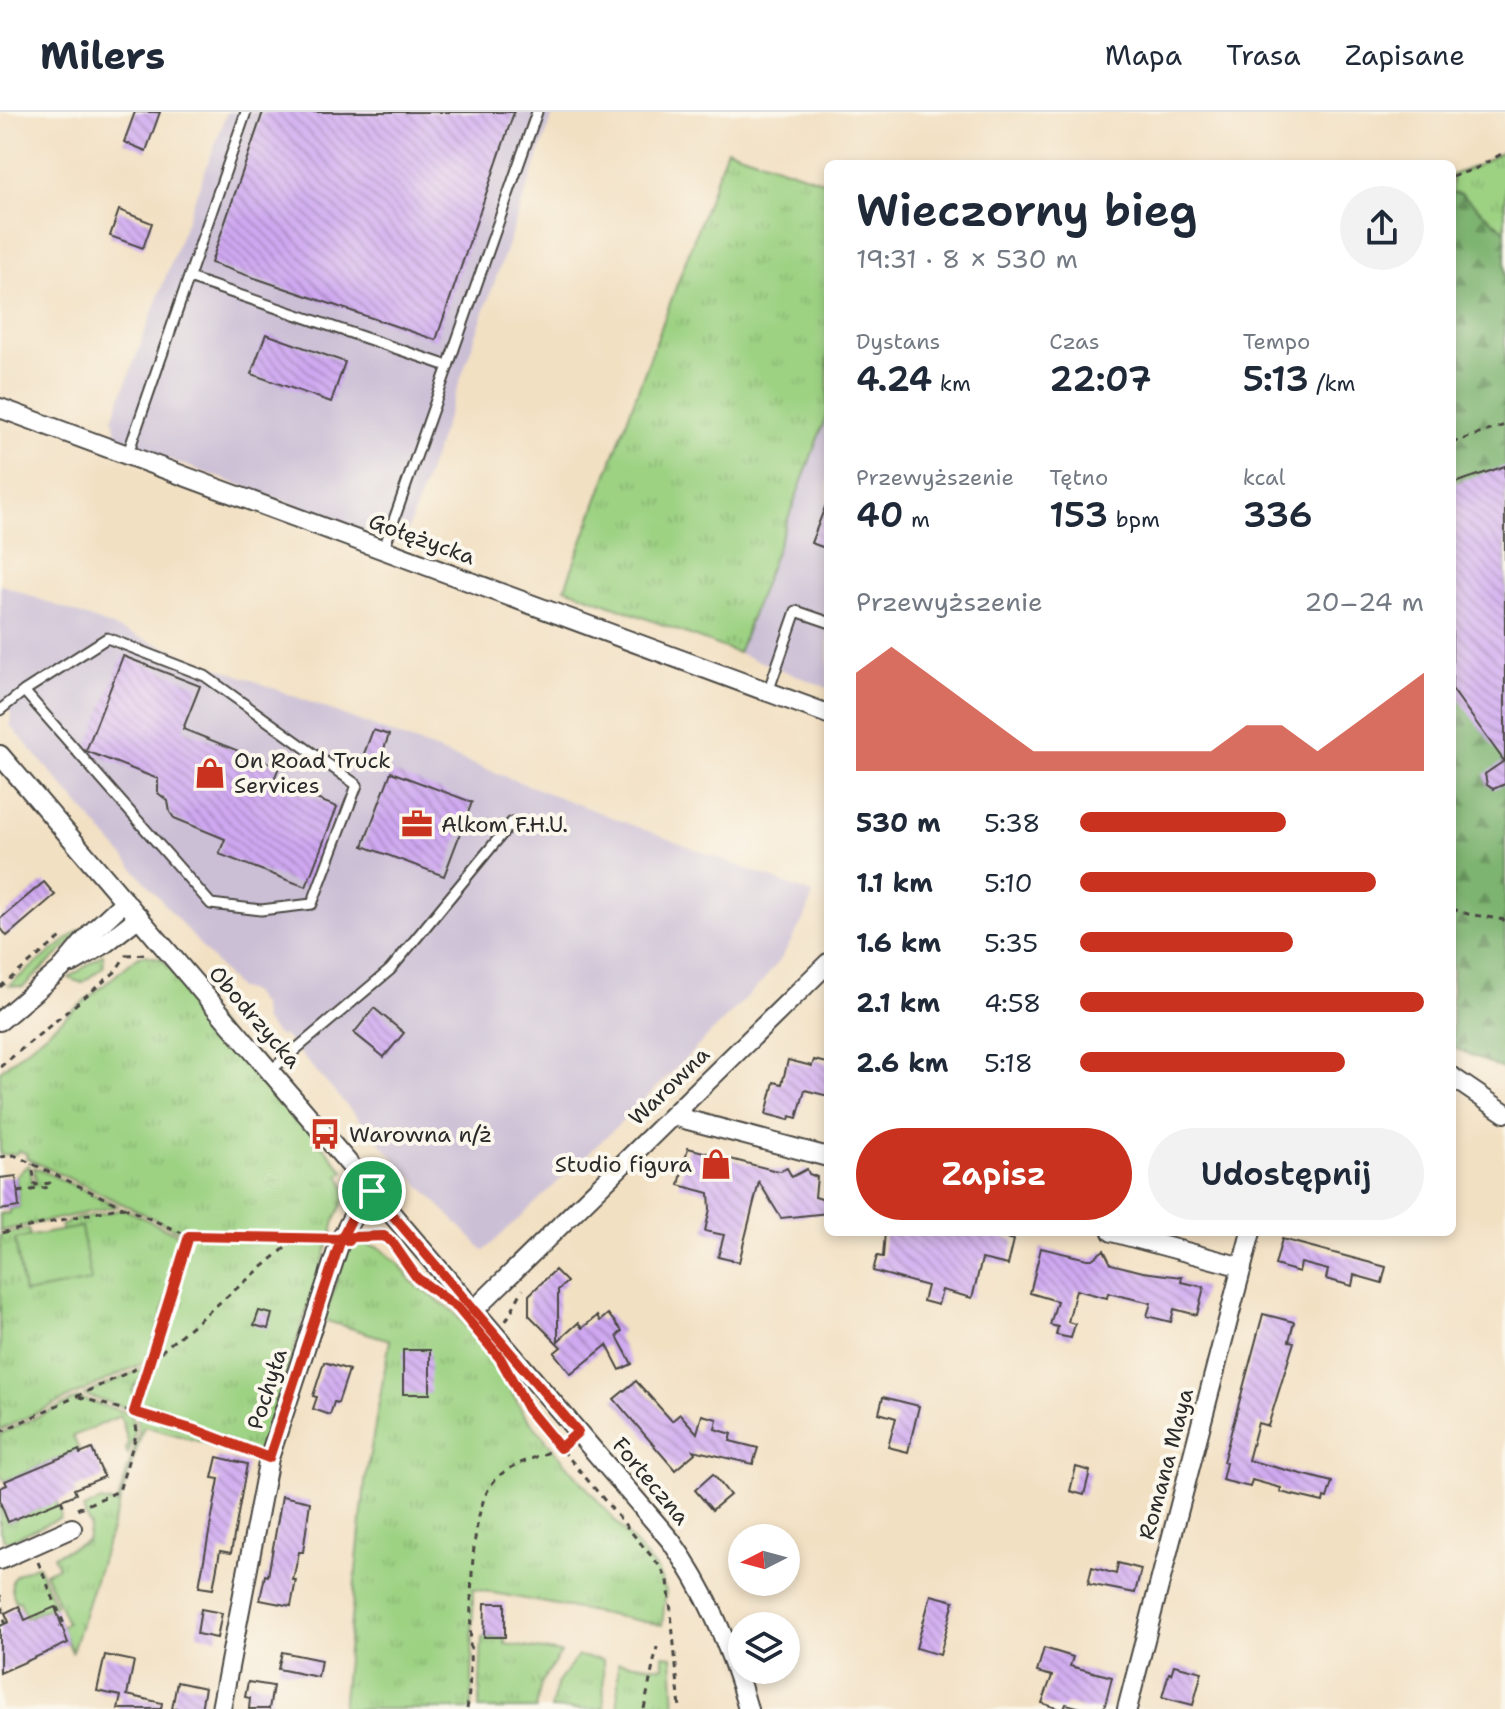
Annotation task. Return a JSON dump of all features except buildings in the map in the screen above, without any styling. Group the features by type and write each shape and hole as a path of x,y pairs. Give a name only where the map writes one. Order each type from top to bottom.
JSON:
{"street":[{"name":"Gołężycka","path":"0,408 824,713"},
{"name":"Obodrzycka","path":"0,755 474,1310"},
{"path":"0,1021 61,969 92,932 125,901"},
{"path":"61,969 103,945 139,917"},
{"name":"Warowna","path":"474,1310 824,967"},
{"path":"1456,1080 1505,1113"},
{"path":"673,1116 824,1156"},
{"name":"Pochyła","path":"221,1709 269,1458 341,1239 372,1191"},
{"path":"1127,1236 1242,1267"},
{"name":"Romana Maya","path":"1127,1709 1250,1236"},
{"name":"Forteczna","path":"474,1310 664,1532 692,1570 723,1633 748,1709"},
{"path":"0,1560 31,1547 68,1517"}],"lane":[{"path":"127,456 246,112"},
{"path":"383,551 537,112"},
{"path":"189,278 448,366"},
{"path":"768,692 796,611 824,621"},
{"path":"0,710 24,691 107,638 205,676 357,785 312,904 261,910 211,904 24,691"},
{"path":"270,1071 390,970 512,822"},
{"path":"1474,1091 1505,1100"}],"path":[{"path":"1456,176 1505,152"},
{"path":"1456,442 1505,425"},
{"path":"1456,910 1505,920"},
{"path":"0,987 64,934"},
{"path":"0,1067 115,972 126,955"},
{"path":"0,1157 14,1155 189,1236 349,1241 352,1237 384,1236 392,1242"},
{"path":"18,1192 50,1187 50,1183 35,1185 32,1164"},
{"path":"0,1233 123,1207"},
{"path":"61,1500 68,1517 119,1491 137,1432 134,1412 189,1236"},
{"path":"0,1432 150,1360 296,1239"},
{"path":"401,1255 417,1278 425,1282"},
{"path":"507,1331 506,1318 524,1288"},
{"path":"514,1384 528,1409 668,1580 680,1709"},
{"path":"76,1396 198,1431 269,1458"},
{"path":"467,1709 476,1542 478,1519 485,1496 494,1480 509,1470 560,1448 578,1432"},
{"path":"31,1547 64,1624 59,1626"},
{"path":"0,1595 5,1623"},
{"path":"644,1709 657,1647"}],"shaded area":[{"path":"227,112 554,112 403,544 118,441 113,418"},
{"path":"824,422 824,686 738,653"},
{"path":"0,584 813,894 806,915 781,959 762,982 626,1118 484,1251 403,1168 284,1036 278,1036 263,1020 262,1006 251,992 238,989 10,725 11,713 0,700"}],"green space":[{"path":"727,149 824,182 824,422 738,653 565,588"},
{"path":"1505,150 1505,231 1456,193 1456,174"},
{"path":"1456,193 1505,231 1505,1070 1456,1049"},
{"path":"79,930 83,931 23,987 9,985"},
{"path":"103,954 104,966 82,983 69,978"},
{"path":"139,956 162,959 344,1171 339,1176 346,1190 345,1197 260,1454 200,1429 137,1411 188,1245 186,1234 26,1158 27,1154 19,1150 16,1154 0,1155 0,1071"},
{"path":"29,1164 33,1184 36,1183 34,1167 118,1206 0,1231 0,1214 19,1207 16,1176"},
{"path":"124,1209 186,1238 147,1361 0,1430 0,1235 28,1229 30,1236 15,1239 25,1293 80,1227 62,1231 61,1225 67,1224 67,1221"},
{"path":"81,1227 91,1281 24,1293 15,1239"},
{"path":"350,1241 380,1248 400,1265 411,1281 454,1312 495,1361 523,1413 657,1570 666,1591 662,1625 473,1589 472,1709 342,1709 365,1482 390,1340 324,1320"},
{"path":"145,1367 140,1385 135,1384 132,1391 138,1393 133,1410 84,1395"},
{"path":"78,1398 132,1414 135,1433 128,1454 128,1442 120,1416 73,1436 79,1450 5,1481 0,1475 0,1434"},
{"path":"137,1415 199,1433 259,1458 144,1426 72,1652 61,1627 67,1623 45,1573 58,1567 53,1556 87,1541 90,1526 83,1509 101,1501 117,1504 139,1433"},
{"path":"56,1501 60,1518 9,1541 4,1540 0,1531 0,1503 8,1522"},
{"path":"38,1565 55,1605 26,1618 20,1601 16,1602 12,1581 18,1574"},
{"path":"482,1637 505,1638 505,1644 561,1653 541,1683 536,1709 479,1709"},
{"path":"663,1655 672,1656 675,1709 618,1709 618,1662 663,1667"},
{"path":"578,1656 603,1660 604,1709 551,1709 557,1684"}],"place":[{"name":"On Road Truck Services","path":"210,773"},
{"name":"Alkom F.H.U.","path":"417,824"},
{"name":"Warowna n/ż","path":"325,1134"},
{"name":"Studio figura","path":"716,1164"}],"route":[{"path":"372,1191 341,1239 189,1236 134,1412 198,1431 269,1458 341,1239 349,1241 352,1237 384,1236 392,1242 417,1278 458,1308 500,1358 528,1409 560,1448 578,1432 372,1191"}]}
